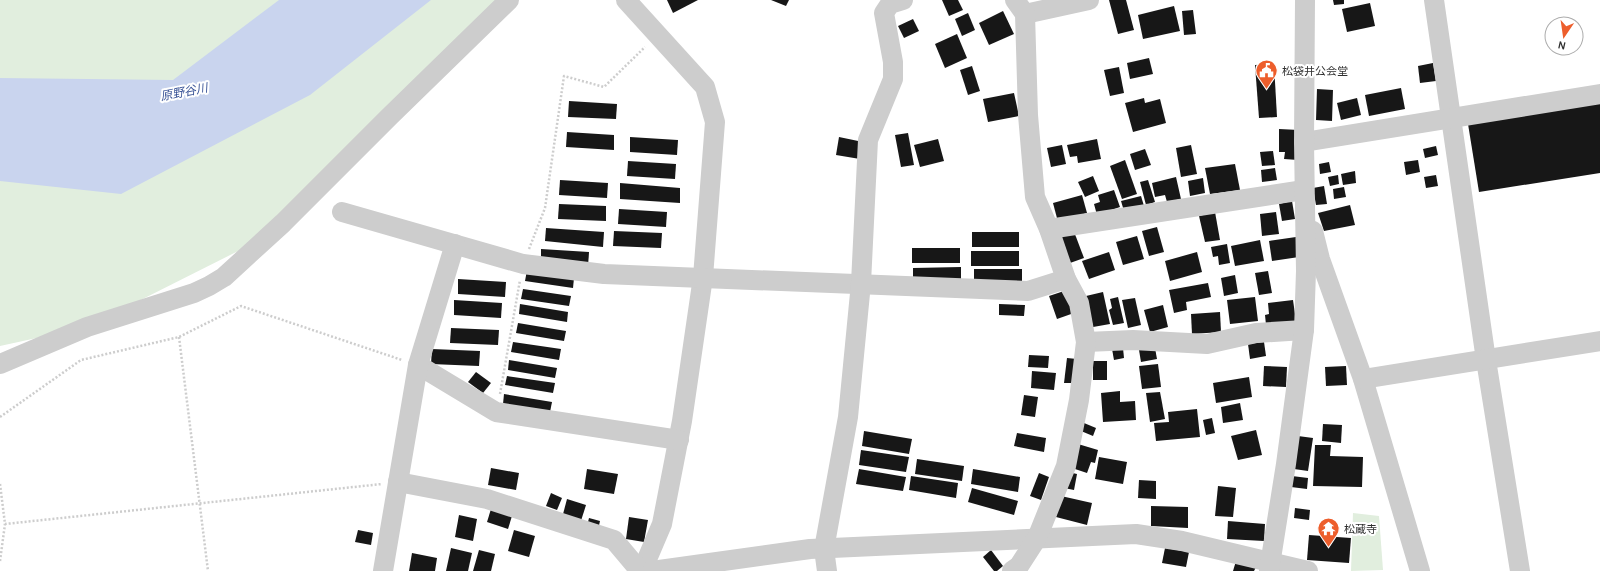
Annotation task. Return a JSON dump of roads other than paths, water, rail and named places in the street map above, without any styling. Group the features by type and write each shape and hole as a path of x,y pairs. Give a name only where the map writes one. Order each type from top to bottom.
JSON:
{"street":[{"path":"0,364 87,327 194,293 210,286 224,276 283,223 509,0"},
{"path":"398,482 487,499 614,540 641,571 662,524 679,440 703,277 715,122 705,87 626,0"},
{"path":"1012,571 1019,566 1037,538 1066,466 1079,400 1086,342 1079,303 1066,279 1049,229 1035,197 1020,7 1088,0"},
{"path":"1270,567 1286,464 1304,330 1306,271 1304,142 1306,0"},
{"path":"1434,0 1486,360 1520,571"},
{"path":"827,571 824,549 848,416 861,283 868,140 893,79 893,62 884,13 893,1"},
{"path":"1304,142 1600,94"},
{"path":"1049,229 1304,190"},
{"path":"1304,190 1320,258 1363,379 1420,571"},
{"path":"342,212 523,264 604,274 861,283 1028,291 1066,279"},
{"path":"383,571 418,365 455,244"},
{"path":"1086,342 1133,340 1207,344 1256,333 1304,330"},
{"path":"1363,379 1600,341"},
{"path":"418,365 496,412 679,440"},
{"path":"652,571 824,549 1136,534 1182,541 1270,567 1308,571"}],"water":[{"name":"原野谷川","path":"279,0 431,0 310,95 121,194 0,181 0,78 173,80"}],"place":[{"name":"松袋井公会堂","path":"1266,90"},
{"name":"松蔵寺","path":"1329,548"}]}
